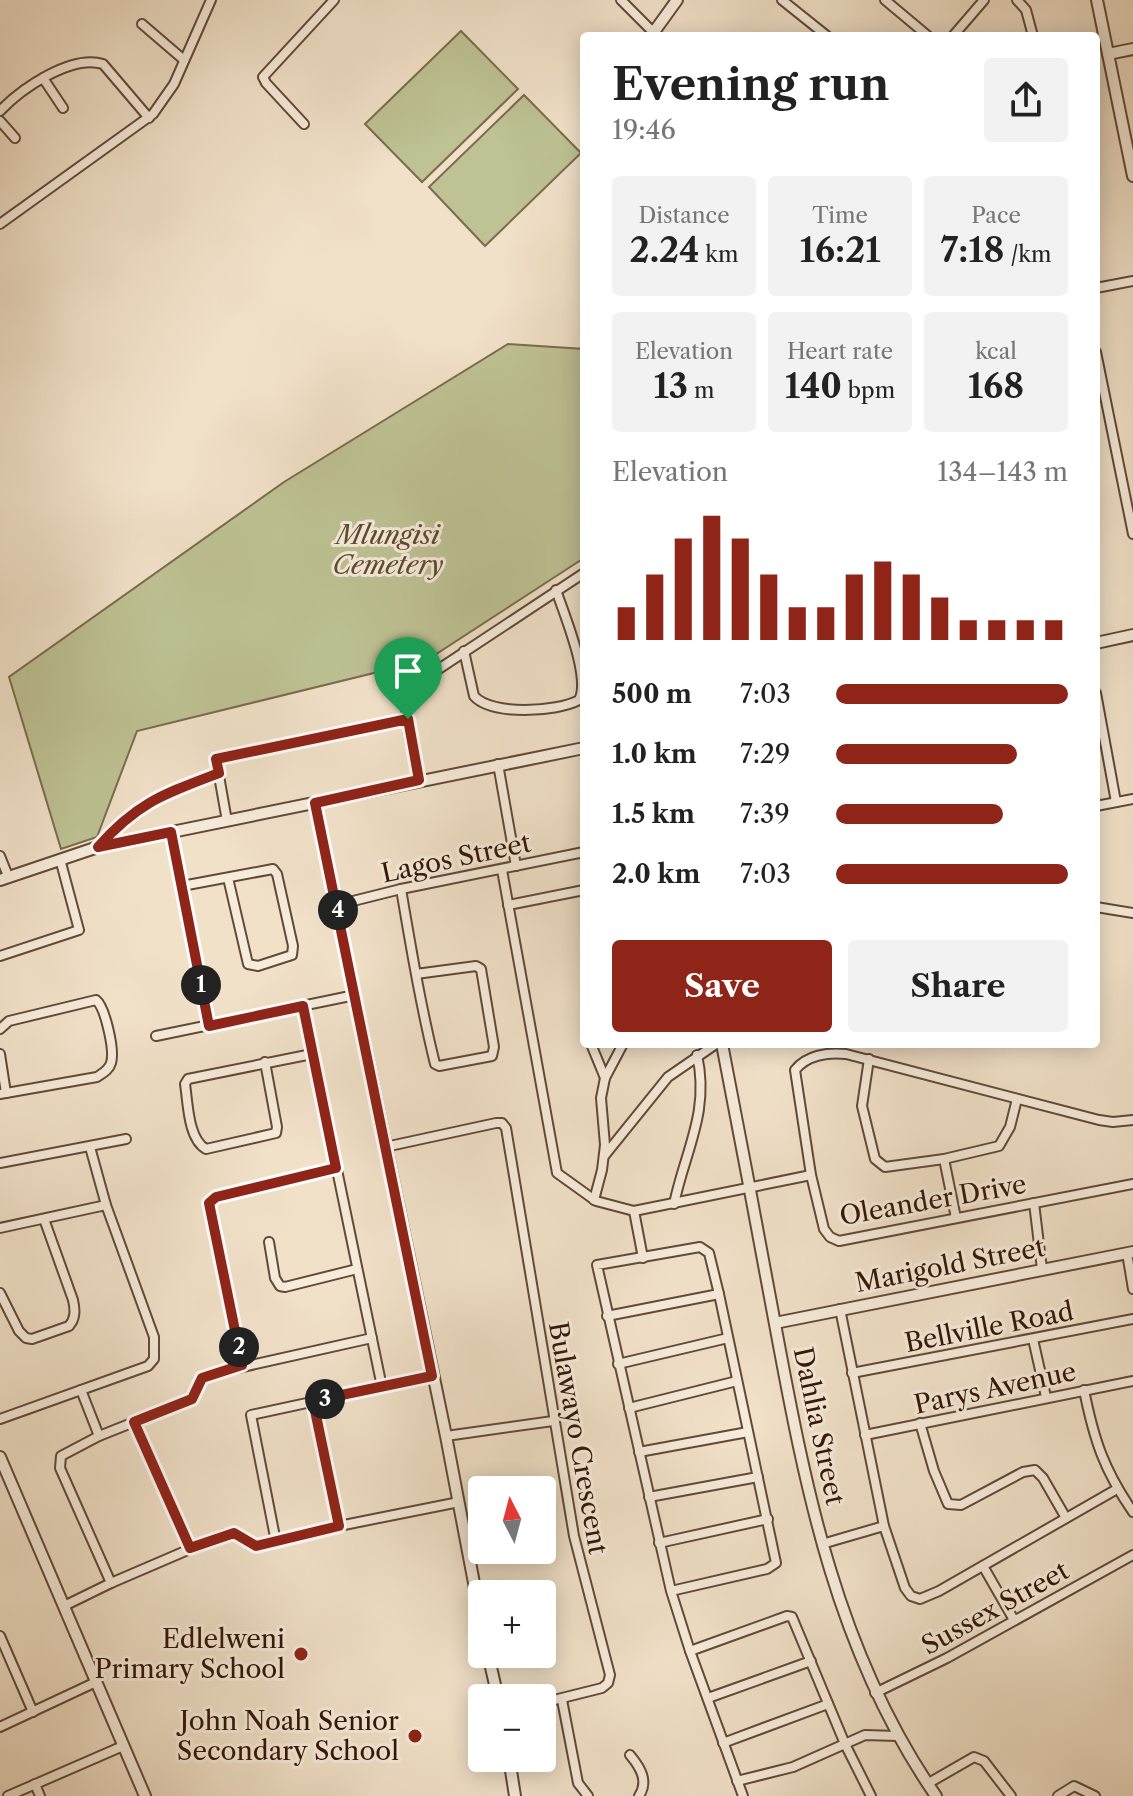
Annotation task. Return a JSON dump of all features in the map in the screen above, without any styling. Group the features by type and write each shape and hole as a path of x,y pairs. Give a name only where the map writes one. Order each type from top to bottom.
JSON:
{"street":[{"path":"0,224 149,118 166,98 211,0"},
{"path":"304,124 263,77 334,0"},
{"path":"621,0 650,32"},
{"path":"653,32 677,0"},
{"path":"782,0 822,32"},
{"path":"885,0 897,4 924,32"},
{"path":"956,32 984,0"},
{"path":"1017,0 1026,10 1032,32"},
{"path":"1097,0 1133,176"},
{"path":"142,24 184,60"},
{"path":"1108,54 1133,49"},
{"path":"0,111 43,78 87,62 101,63 149,118"},
{"path":"43,78 63,108"},
{"path":"0,121 15,138"},
{"path":"1100,287 1133,281"},
{"path":"1100,372 1133,534"},
{"path":"419,780 408,719 406,698 410,688 580,575"},
{"path":"556,590 580,675"},
{"path":"1100,642 1133,635"},
{"path":"464,651 474,696 490,707 555,707 579,700 580,695"},
{"path":"1100,715 1116,802"},
{"path":"227,821 216,759 408,719"},
{"path":"0,856 4,878 98,847 580,749"},
{"path":"498,764 516,866"},
{"path":"98,847 139,808 167,793 219,773"},
{"path":"1100,805 1133,799"},
{"path":"315,803 474,1580"},
{"path":"171,832 209,1026"},
{"name":"Lagos Street","path":"337,905 580,853"},
{"path":"0,956 79,930 60,859"},
{"path":"182,886 269,869 275,871 293,946 292,955 258,966 248,964 228,878"},
{"path":"502,870 555,1169 594,1200 634,1211 811,1175"},
{"path":"401,889 416,974 435,1064 439,1066 492,1056 494,1047 481,969 476,966 416,974"},
{"path":"508,905 580,891"},
{"path":"1100,908 1133,913"},
{"path":"156,1036 355,995"},
{"path":"0,1029 9,1021 92,1000 103,1006 111,1048 109,1067 97,1077 3,1094 0,1054"},
{"path":"303,1006 382,1387"},
{"path":"593,1048 605,1078"},
{"path":"594,1200 604,1156 601,1098 605,1078 621,1048"},
{"path":"604,1156 662,1083 697,1055 711,1048"},
{"name":"Dahlia Street","path":"720,1048 803,1469 822,1544 844,1615 875,1693 897,1736 936,1796"},
{"path":"265,1062 276,1133 206,1149 201,1147 195,1139 186,1081 265,1062 312,1054"},
{"name":"Oleander Drive","path":"1133,1120 1105,1122 846,1054 824,1054 807,1059 795,1070 811,1175 824,1229 833,1239 839,1241 1133,1184"},
{"path":"674,1204 700,1115 701,1079 697,1055"},
{"path":"869,1059 862,1106 877,1163 885,1167 944,1159 999,1146 1010,1127 1017,1099"},
{"name":"Bulawayo Crescent","path":"385,1147 496,1123 502,1123 506,1128 574,1536 610,1675 608,1683 602,1688 556,1701"},
{"path":"0,1163 126,1139"},
{"path":"0,1419 148,1366 155,1355 154,1337 106,1205 90,1147"},
{"path":"944,1159 956,1218"},
{"path":"242,1365 210,1201 336,1168"},
{"path":"1034,1203 1042,1269"},
{"path":"0,1228 106,1205"},
{"path":"634,1211 643,1258"},
{"path":"0,1293 19,1331 26,1338 44,1335 72,1322 75,1310 73,1300 44,1219"},
{"path":"269,1242 275,1278 280,1286 357,1269"},
{"path":"671,1591 775,1566 776,1557 709,1253 700,1247 597,1265 671,1591 743,1796"},
{"path":"1130,1253 1133,1289"},
{"name":"Marigold Street","path":"775,1323 1130,1253"},
{"path":"607,1316 719,1294"},
{"path":"840,1309 884,1526 905,1588 911,1596 920,1599 927,1596 1117,1489"},
{"name":"Bellville Road","path":"852,1373 1133,1319"},
{"path":"111,1583 59,1464 65,1453 192,1399 200,1381 207,1375 372,1338"},
{"path":"618,1364 728,1338"},
{"path":"1033,1339 1046,1397"},
{"path":"276,1542 250,1418 253,1414 432,1376"},
{"path":"629,1408 737,1381"},
{"name":"Parys Avenue","path":"865,1435 1133,1381"},
{"path":"81,1390 99,1436"},
{"path":"1084,1390 1097,1450 1133,1512"},
{"path":"313,1401 339,1526"},
{"path":"446,1436 553,1421"},
{"path":"134,1422 190,1548"},
{"path":"920,1423 934,1471 948,1504 961,1505 1023,1472 1035,1470 1066,1518"},
{"path":"639,1452 748,1432"},
{"path":"0,1457 145,1796"},
{"path":"649,1497 758,1477"},
{"path":"64,1606 190,1548 234,1533 256,1546 459,1502"},
{"path":"659,1543 768,1519"},
{"path":"822,1544 884,1526"},
{"name":"Sussex Street","path":"875,1693 947,1658 1133,1555"},
{"path":"983,1566 1014,1620"},
{"path":"690,1651 790,1617 871,1796"},
{"path":"0,1636 33,1712"},
{"path":"708,1698 811,1661"},
{"path":"0,1727 96,1682"},
{"path":"562,1700 578,1783 588,1796"},
{"path":"723,1743 828,1704"},
{"path":"737,1781 793,1767 865,1735 897,1736"},
{"path":"8,1796 123,1746"},
{"path":"630,1755 641,1768 643,1776 644,1788 639,1796"},
{"path":"927,1784 974,1757 984,1761 1011,1796"},
{"path":"511,1772 515,1796"},
{"path":"35,1784 40,1796"},
{"path":"1058,1796 1074,1786 1095,1796"}],"green space":[{"path":"461,31 518,89 422,182 365,124"},
{"path":"524,95 580,152 485,246 429,187"},
{"name":"Mlungisi Cemetery","path":"508,344 580,349 580,561 427,660 137,731 97,837 61,849 9,677 284,482"}],"place":[{"name":"Edlelweni Primary School","path":"301,1654"},
{"name":"John Noah Senior Secondary School","path":"415,1736"}],"route":[{"path":"408,719 419,780 315,803 432,1376 313,1401 339,1526 256,1546 237,1534 225,1534 190,1548 134,1422 192,1399 200,1381 207,1375 242,1365 209,1203 216,1197 336,1168 303,1006 209,1026 171,832 98,847 139,808 167,793 219,773 216,759 408,719"}]}
